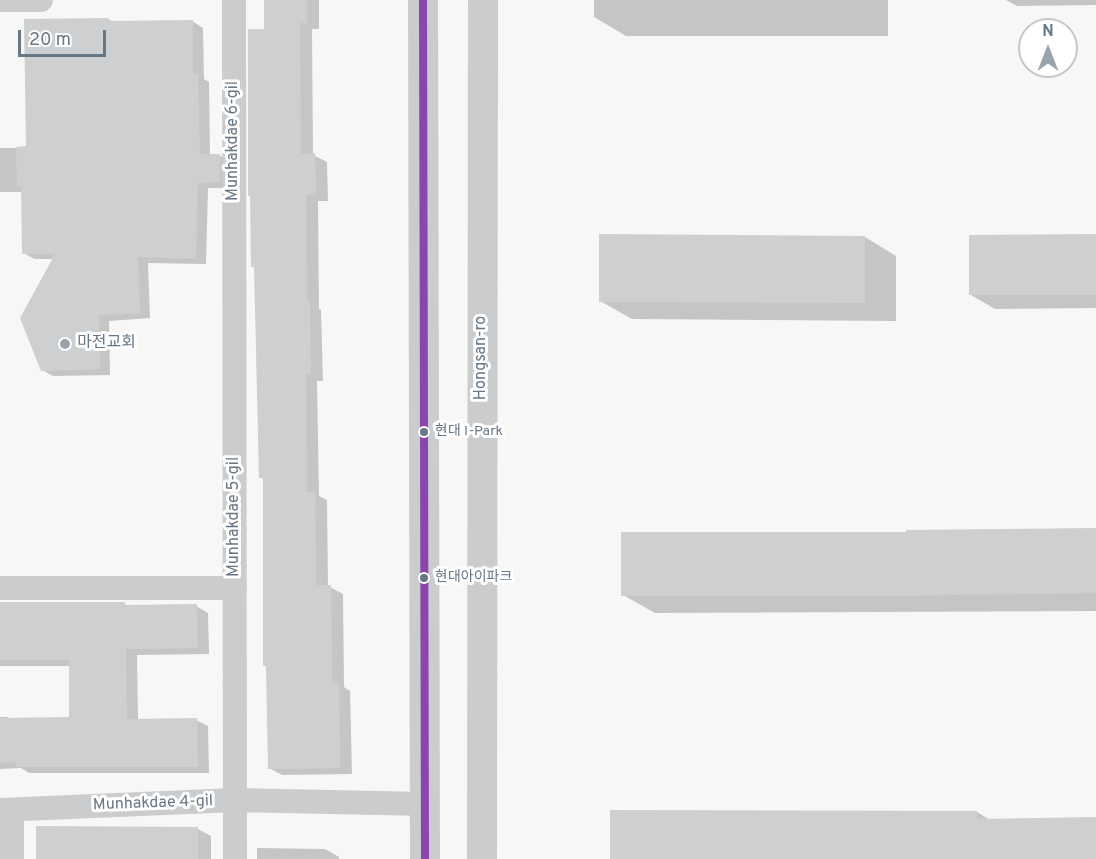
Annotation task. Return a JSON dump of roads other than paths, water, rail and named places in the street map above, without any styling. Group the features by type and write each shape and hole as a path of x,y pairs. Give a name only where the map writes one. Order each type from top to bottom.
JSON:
{"street":[{"path":"0,0 41,0"},
{"name":"Munhakdae 6-gil","path":"234,0 235,283"},
{"path":"423,0 426,859"},
{"name":"Hongsan-ro","path":"482,859 483,0"},
{"name":"Munhakdae 5-gil","path":"0,588 235,588 235,283"},
{"path":"235,588 235,800 425,804"},
{"name":"Munhakdae 4-gil","path":"12,859 6,810 235,800 235,859"}],"place":[{"name":"마전교회","path":"65,344"},
{"name":"현대 I-Park","path":"424,432"},
{"name":"현대아이파크","path":"424,578"}]}
